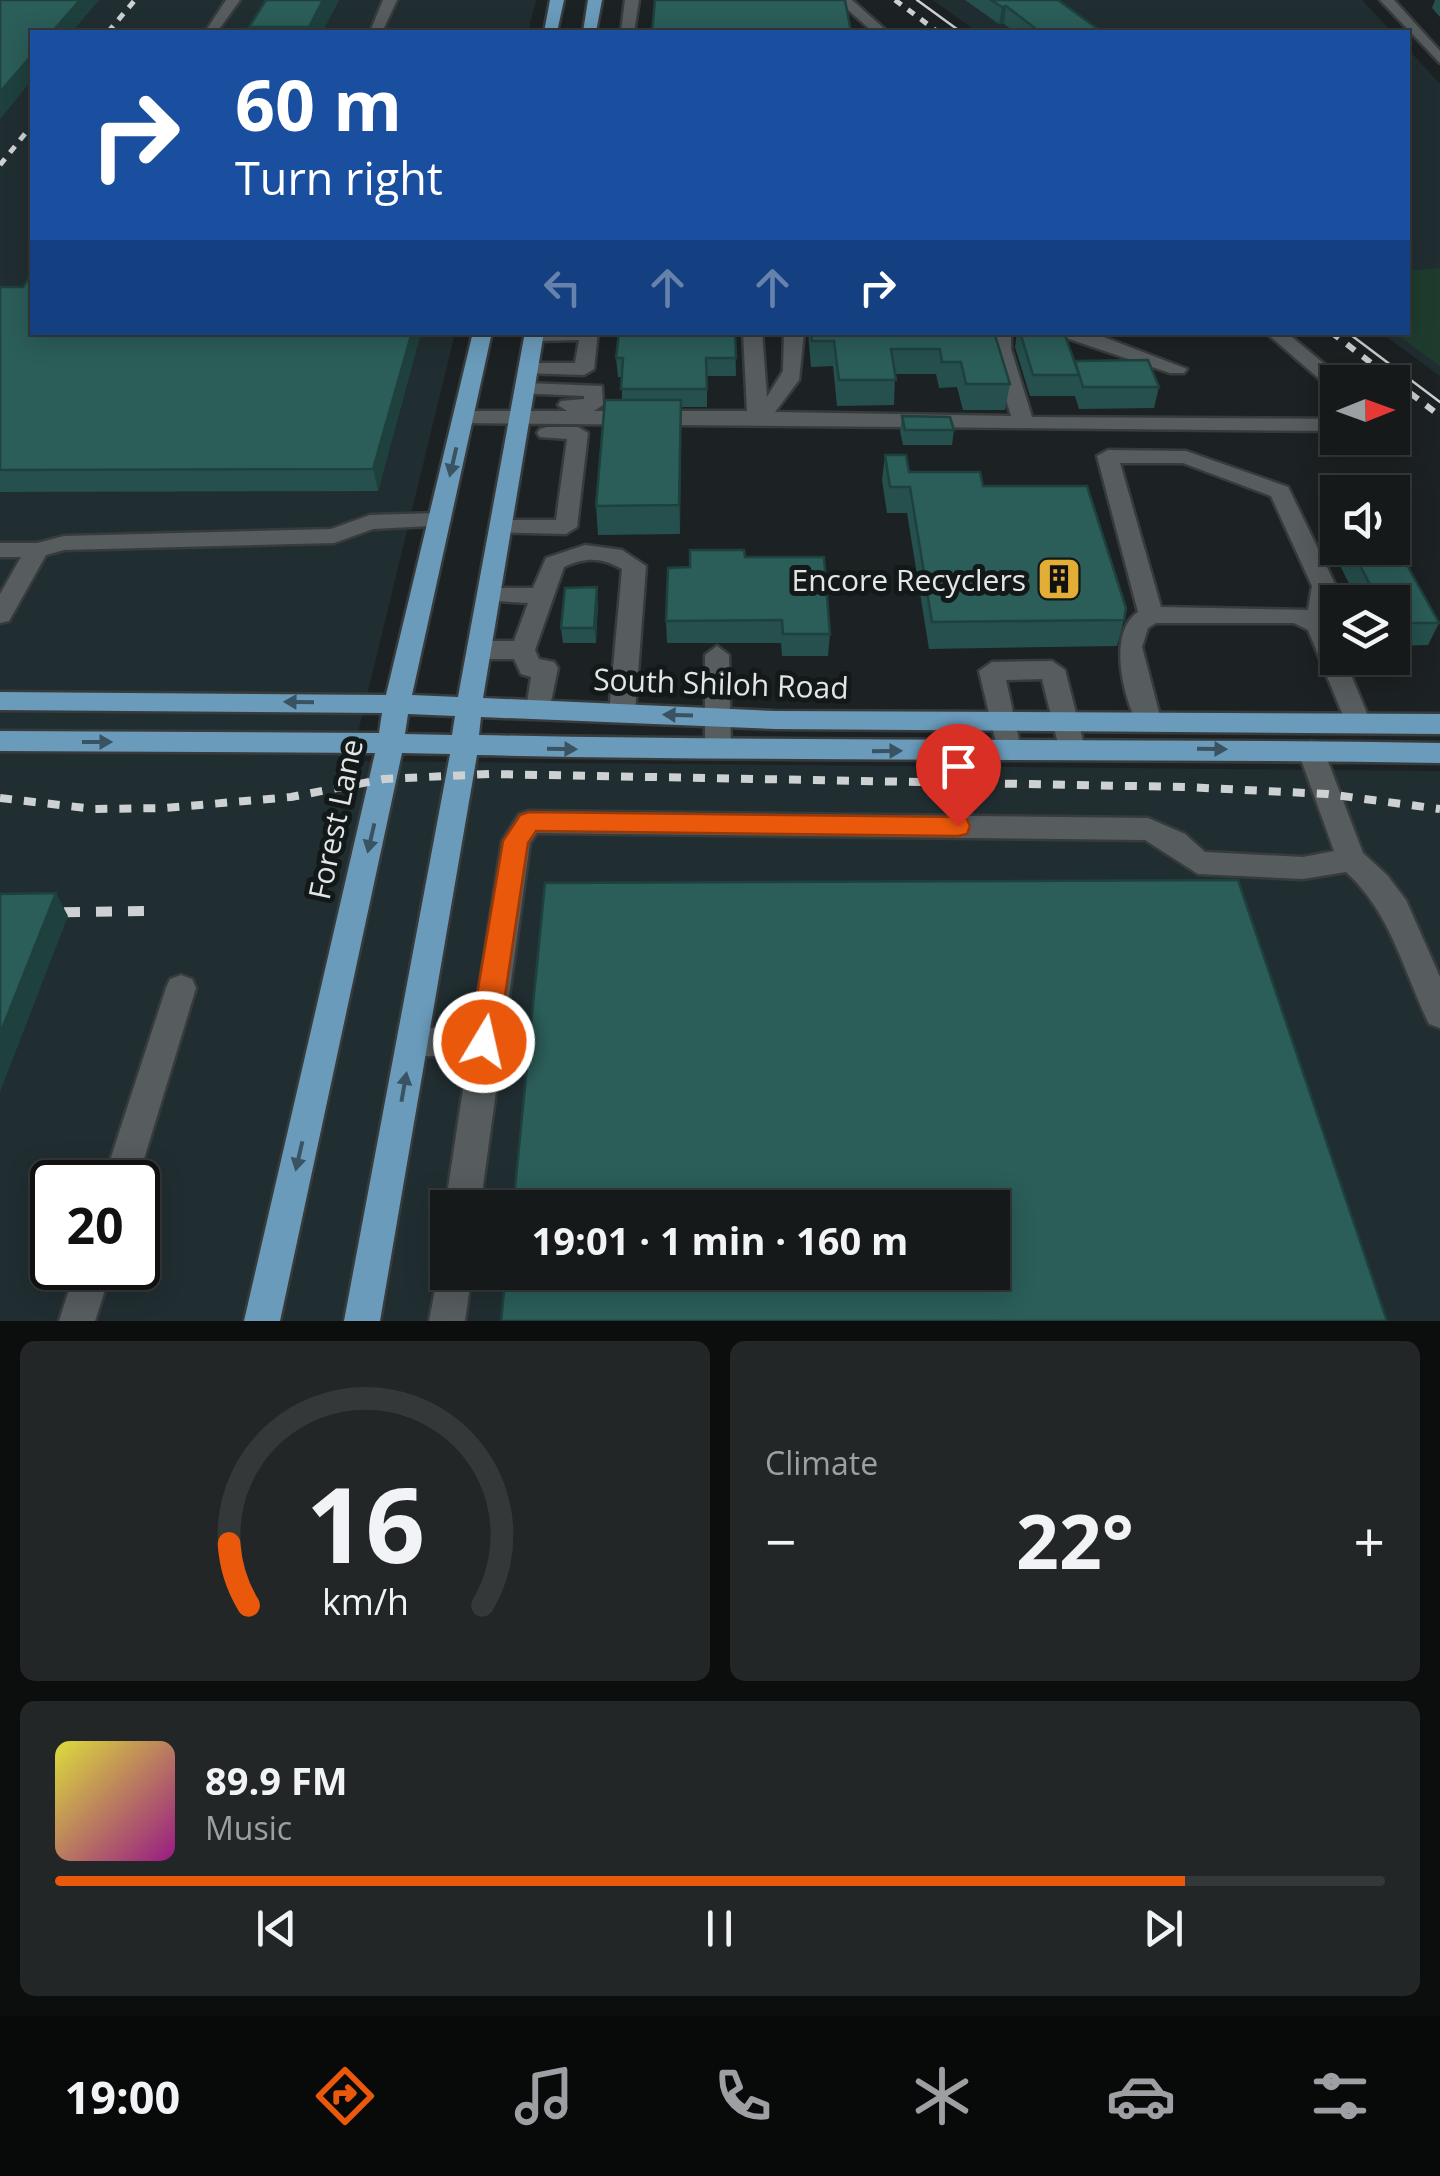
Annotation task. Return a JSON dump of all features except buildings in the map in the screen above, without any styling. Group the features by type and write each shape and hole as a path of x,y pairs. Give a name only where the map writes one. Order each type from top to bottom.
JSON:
{"main road":[{"path":"550,30 557,0"},
{"path":"590,30 595,0"},
{"name":"Forest Lane","path":"262,1321 396,704 482,335"},
{"path":"362,1321 535,335"},
{"name":"South Shiloh Road","path":"0,702 396,704 718,717 1440,724"},
{"path":"0,741 390,743 718,751 1072,748 1440,753"}],"lane":[{"path":"212,30 233,0"},
{"path":"377,30 390,0"},
{"path":"628,30 632,0"},
{"path":"844,0 879,30"},
{"path":"1387,0 1440,58"},
{"path":"464,416 523,402 584,369 588,335"},
{"path":"752,335 758,417"},
{"path":"758,417 789,388 796,364 794,335"},
{"path":"1001,335 1024,424"},
{"path":"1071,335 1178,369"},
{"path":"1278,335 1320,370"},
{"path":"523,402 758,417 1024,424 1320,425"},
{"path":"500,527 566,527 578,433 523,402"},
{"path":"1151,616 1108,456 1186,457 1280,492 1324,586 1318,625 1358,723"},
{"path":"0,550 37,550 64,543 334,536 370,522 440,520"},
{"path":"0,616 37,550"},
{"path":"539,710 545,668 530,668 523,650 554,563 580,550 613,552 634,566 622,713"},
{"path":"489,594 542,596"},
{"path":"1148,720 1130,647 1136,624 1151,616 1298,614 1318,625"},
{"path":"479,650 523,650"},
{"path":"717,655 718,751"},
{"path":"1008,749 992,671 1052,670 1072,748"},
{"path":"1310,751 1352,860 1377,883 1396,909 1440,1014"},
{"path":"464,1190 516,841 529,822 1148,829 1175,842 1198,864 1302,868 1352,860"},
{"path":"127,1160 181,988"},
{"path":"412,1042 484,1042"},
{"path":"77,1321 87,1290"},
{"path":"448,1321 452,1290"}],"shaded area":[{"path":"0,0 536,0 528,30 30,30 30,335 455,335 351,761 1440,771 1440,1321 0,1321"},
{"path":"933,0 1362,0 1390,30 974,30"},
{"path":"1410,51 1440,84 1440,376 1384,335 1410,335"}],"green space":[{"path":"1440,268 1440,366 1398,335 1410,335 1410,271"}],"tram line":[{"path":"917,0 958,30"},
{"path":"1351,335 1440,402"}],"railway":[{"path":"110,30 135,0"},
{"path":"895,0 935,30"},
{"path":"0,165 30,128"},
{"path":"1335,335 1440,416"},
{"path":"0,798 94,809 165,808 291,797 384,779 490,774 1185,787 1327,794 1440,809"},
{"path":"0,913 151,911"}],"place":[{"name":"Encore Recyclers","path":"1059,579"}],"route":[{"path":"484,1042 516,841 529,822 958,826"}]}
